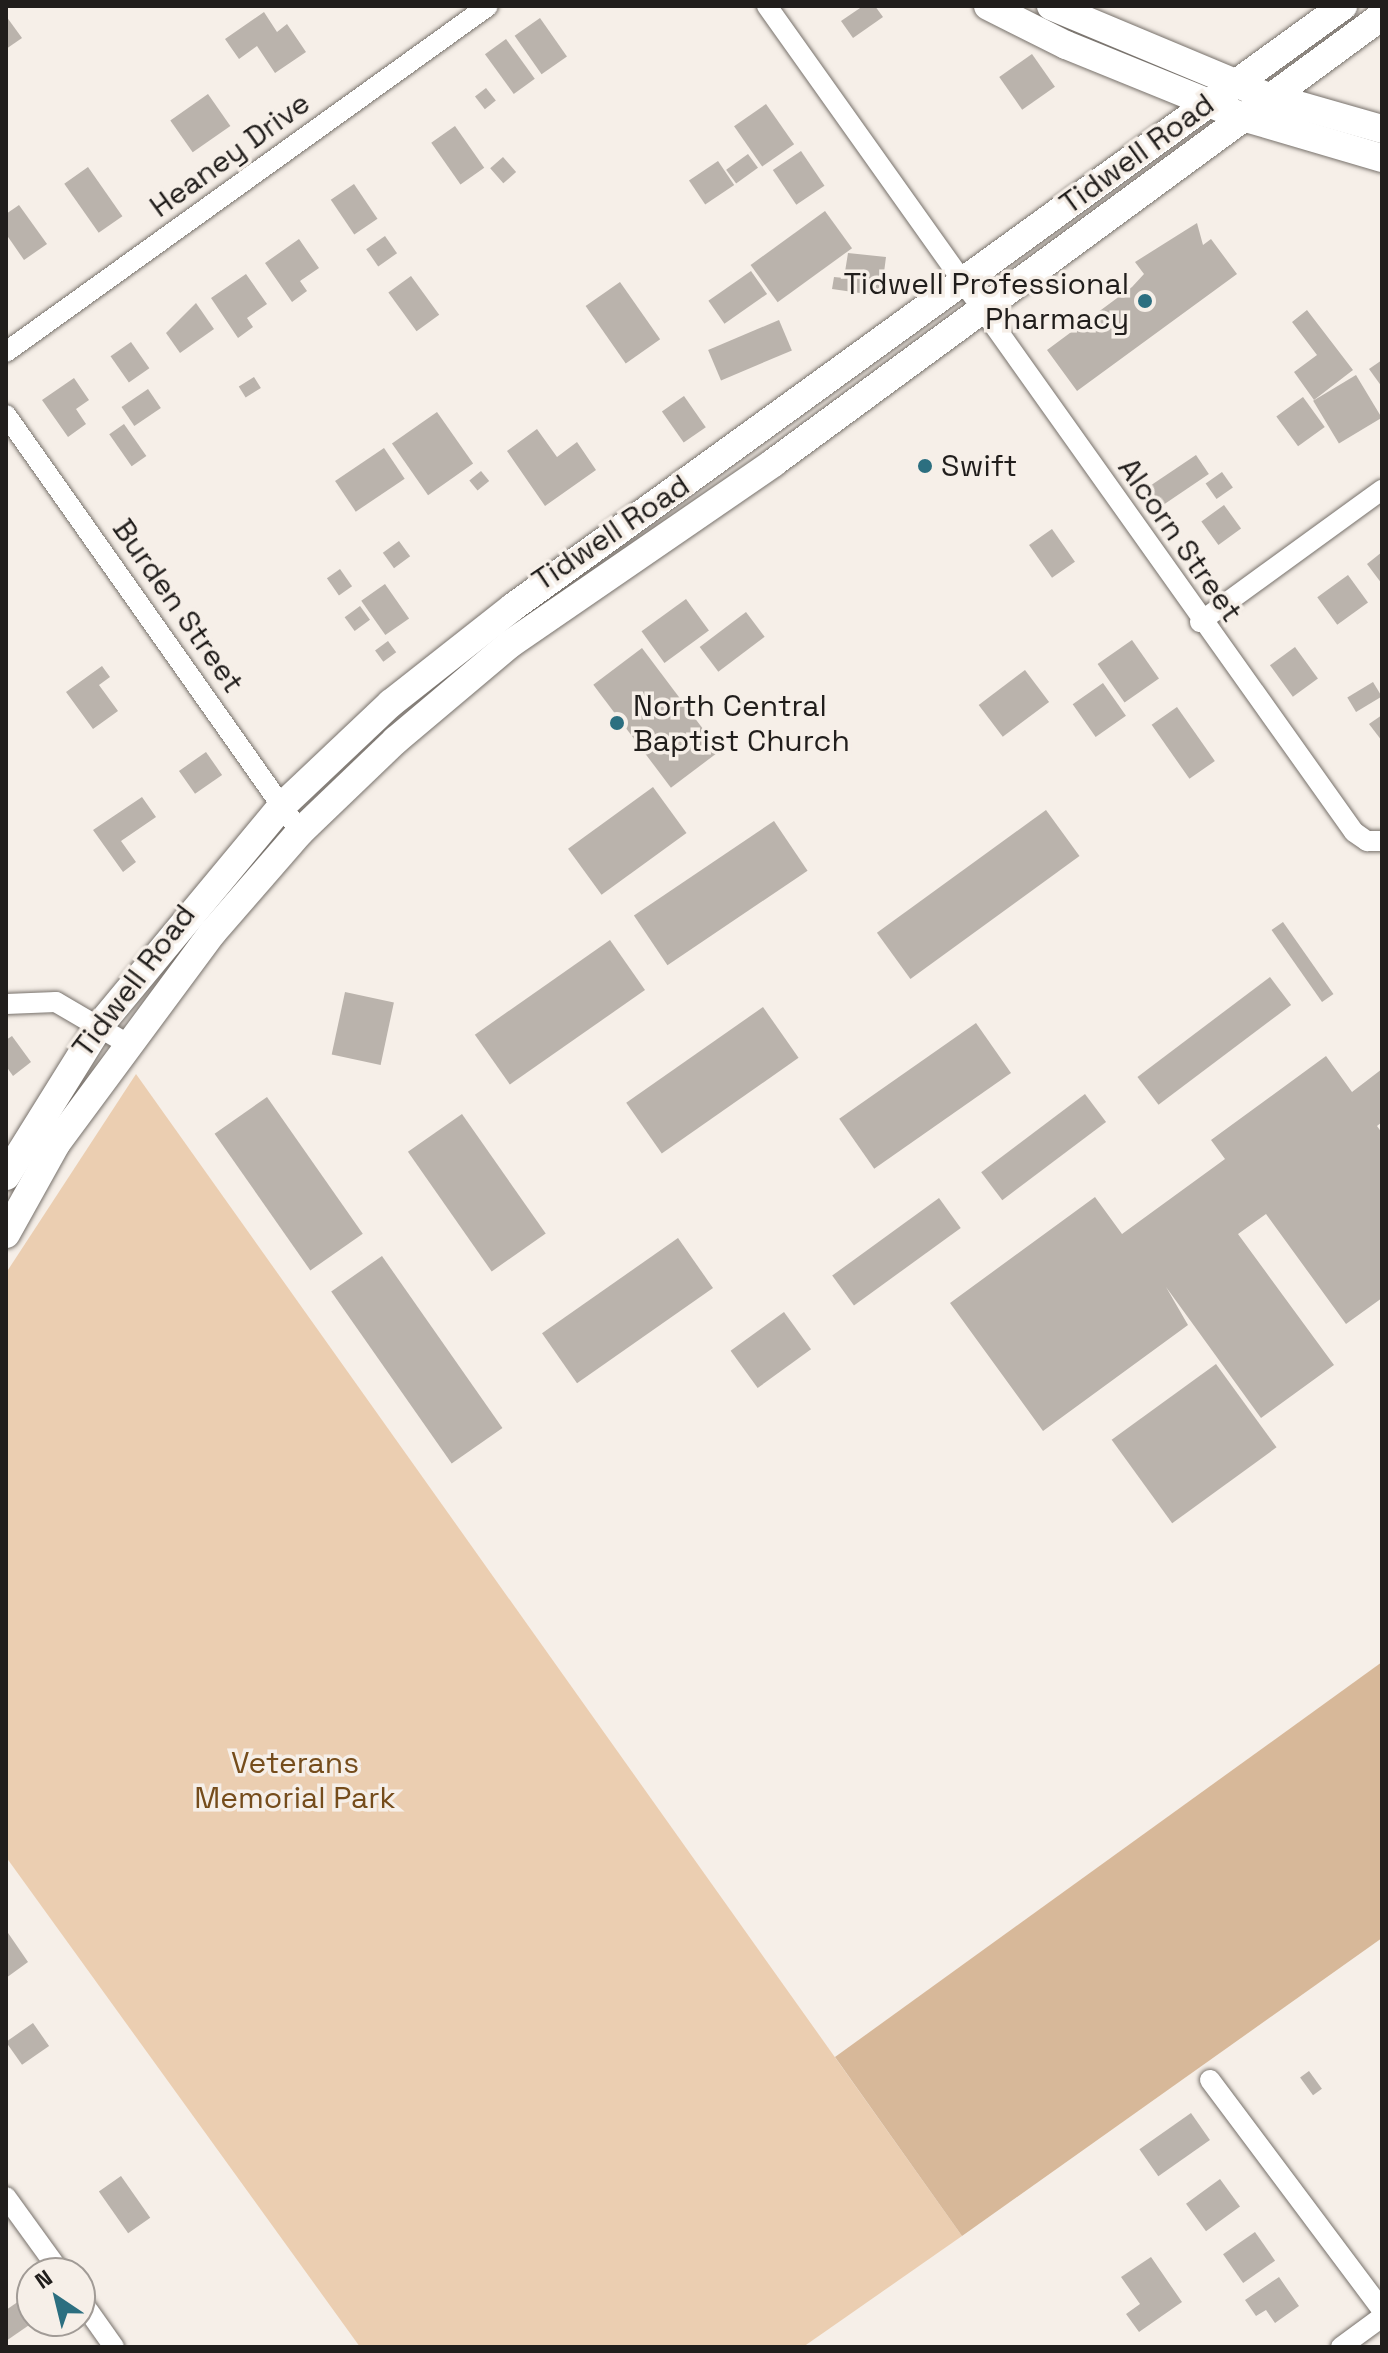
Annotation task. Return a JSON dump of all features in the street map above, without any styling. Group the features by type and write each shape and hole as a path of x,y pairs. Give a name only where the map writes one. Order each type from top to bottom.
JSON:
{"main road":[{"path":"988,6 1066,45 1246,118 1382,158"},
{"path":"1051,6 1273,98 1382,129"},
{"name":"Tidwell Road","path":"6,1234 56,1144 126,1043 300,832 502,633 756,431 959,281 1343,6"},
{"name":"Tidwell Road","path":"6,1176 100,1025 282,806 391,703 773,463 1382,16"},
{"path":"756,431 773,463"}],"street":[{"name":"Heaney Drive","path":"6,352 488,6"},
{"name":"Alcorn Street","path":"767,6 1200,622 1354,832 1367,841 1382,841"},
{"name":"Burden Street","path":"6,415 300,832"},
{"path":"1200,622 1382,490"},
{"path":"6,1004 56,1002 126,1043"},
{"path":"1210,2080 1382,2310"},
{"path":"6,2197 49,2257"},
{"path":"1341,2347 1382,2317"},
{"path":"96,2322 114,2347"}],"green space":[{"name":"Veterans Memorial Park","path":"136,1074 962,2236 803,2347 360,2347 6,1857 6,1273"}],"shaded area":[{"path":"1382,1662 1382,1938 962,2236 835,2057"}],"building":[{"path":"863,6 875,6 883,17 853,38 841,21"},
{"path":"264,12 277,32 287,24 306,52 275,73 257,46 239,59 225,39"},
{"path":"6,16 22,38 6,49"},
{"path":"540,18 567,57 542,74 515,36"},
{"path":"506,39 535,79 514,94 485,54"},
{"path":"1032,54 1055,87 1022,110 999,77"},
{"path":"486,88 496,101 485,109 475,97"},
{"path":"208,94 230,126 193,152 170,120"},
{"path":"766,104 794,144 762,167 734,126"},
{"path":"455,126 484,168 460,184 431,143"},
{"path":"801,151 824,186 796,205 773,170"},
{"path":"748,154 758,168 736,184 726,170"},
{"path":"503,157 516,172 503,183 490,168"},
{"path":"718,161 734,185 705,205 689,181"},
{"path":"88,167 122,216 99,233 64,184"},
{"path":"354,184 377,219 354,234 331,200"},
{"path":"19,205 47,244 24,260 6,234 6,214"},
{"path":"825,211 852,248 778,302 751,265"},
{"path":"1197,223 1203,245 1211,239 1237,274 1077,391 1047,350 1132,287 1144,274 1135,262"},
{"path":"385,236 397,253 378,266 366,249"},
{"path":"299,239 319,268 300,281 307,291 292,302 265,263"},
{"path":"848,253 886,257 881,296 832,289 834,277 844,278"},
{"path":"751,271 767,294 724,324 708,301"},
{"path":"246,274 267,304 247,318 253,327 238,338 211,298"},
{"path":"411,276 439,315 417,331 388,292"},
{"path":"620,282 660,339 626,363 586,306"},
{"path":"196,303 214,329 180,353 166,333"},
{"path":"1307,310 1353,370 1314,400 1294,372 1317,355 1292,322"},
{"path":"779,320 792,350 721,380 708,350"},
{"path":"131,342 149,368 129,383 111,356"},
{"path":"1382,360 1382,387 1369,369"},
{"path":"1356,375 1382,418 1339,444 1313,401"},
{"path":"254,377 261,388 246,398 239,387"},
{"path":"74,378 89,400 76,409 86,424 68,437 42,400"},
{"path":"148,389 161,408 134,426 121,407"},
{"path":"684,396 706,427 684,443 662,411"},
{"path":"1303,397 1325,427 1298,446 1276,416"},
{"path":"437,412 473,464 428,495 392,444"},
{"path":"124,424 146,456 132,466 109,434"},
{"path":"537,429 557,457 577,442 596,470 545,506 507,451"},
{"path":"384,448 405,479 356,512 335,481"},
{"path":"1196,455 1209,474 1162,506 1149,487"},
{"path":"481,471 489,481 478,491 469,480"},
{"path":"1222,472 1233,488 1217,499 1206,483"},
{"path":"1224,505 1241,528 1218,545 1201,521"},
{"path":"1052,529 1075,562 1052,578 1029,545"},
{"path":"399,541 410,556 394,568 383,553"},
{"path":"1382,552 1382,584 1367,564"},
{"path":"340,569 352,586 339,595 327,578"},
{"path":"1348,575 1368,603 1337,625 1317,597"},
{"path":"385,584 409,618 385,635 361,601"},
{"path":"686,599 709,631 664,663 642,631"},
{"path":"360,606 370,620 355,631 345,617"},
{"path":"746,612 765,637 718,672 700,647"},
{"path":"1132,640 1159,679 1125,703 1098,664"},
{"path":"388,641 396,652 383,662 375,650"},
{"path":"1295,647 1318,679 1293,697 1270,665"},
{"path":"642,648 720,751 671,788 593,685"},
{"path":"102,666 110,677 99,685 118,711 93,729 66,692"},
{"path":"1025,670 1049,702 1003,737 979,705"},
{"path":"1373,682 1382,697 1356,712 1347,697"},
{"path":"1103,683 1126,716 1096,737 1073,704"},
{"path":"1177,707 1215,761 1189,779 1152,725"},
{"path":"1382,715 1382,741 1369,724"},
{"path":"206,752 222,775 195,794 179,771"},
{"path":"653,787 687,833 602,895 568,849"},
{"path":"142,797 156,817 121,841 136,862 123,872 93,830"},
{"path":"1046,810 1080,856 910,979 877,933"},
{"path":"774,821 808,871 667,965 634,916"},
{"path":"1283,922 1333,994 1322,1002 1272,930"},
{"path":"610,940 645,990 510,1085 475,1035"},
{"path":"1270,977 1291,1005 1158,1105 1137,1077"},
{"path":"345,992 394,1002 381,1065 332,1055"},
{"path":"763,1007 799,1058 662,1154 626,1103"},
{"path":"976,1023 1011,1073 874,1169 839,1119"},
{"path":"12,1036 31,1062 13,1076 6,1066 6,1040"},
{"path":"1326,1056 1352,1092 1382,1069 1382,1122 1377,1126 1382,1133 1382,1298 1346,1324 1266,1214 1238,1234 1334,1365 1261,1418 1166,1287 1188,1325 1043,1431 950,1303 1095,1197 1122,1234 1225,1159 1211,1140"},
{"path":"1085,1094 1106,1122 1002,1200 981,1172"},
{"path":"267,1097 363,1234 310,1271 215,1134"},
{"path":"462,1114 546,1234 492,1271 408,1152"},
{"path":"939,1198 961,1228 854,1306 832,1276"},
{"path":"678,1238 713,1288 577,1383 542,1333"},
{"path":"382,1256 502,1428 452,1464 331,1292"},
{"path":"784,1312 811,1349 758,1388 731,1351"},
{"path":"1216,1364 1277,1447 1172,1523 1112,1440"},
{"path":"6,1930 28,1962 6,1978"},
{"path":"33,2023 49,2046 22,2065 6,2042"},
{"path":"1309,2071 1322,2089 1313,2095 1300,2077"},
{"path":"1191,2113 1210,2140 1158,2176 1139,2149"},
{"path":"121,2176 150,2218 128,2233 99,2191"},
{"path":"1220,2179 1240,2207 1206,2231 1186,2204"},
{"path":"1255,2232 1275,2261 1243,2283 1223,2254"},
{"path":"1151,2257 1182,2302 1139,2332 1126,2314 1140,2304 1121,2277"},
{"path":"1279,2277 1299,2306 1275,2323 1266,2310 1256,2316 1245,2300"},
{"path":"16,2303 16,2334 6,2341 6,2310"}],"place":[{"name":"Tidwell Professional Pharmacy","path":"1145,301"},
{"name":"Swift","path":"925,466"},
{"name":"North Central Baptist Church","path":"617,723"}]}
